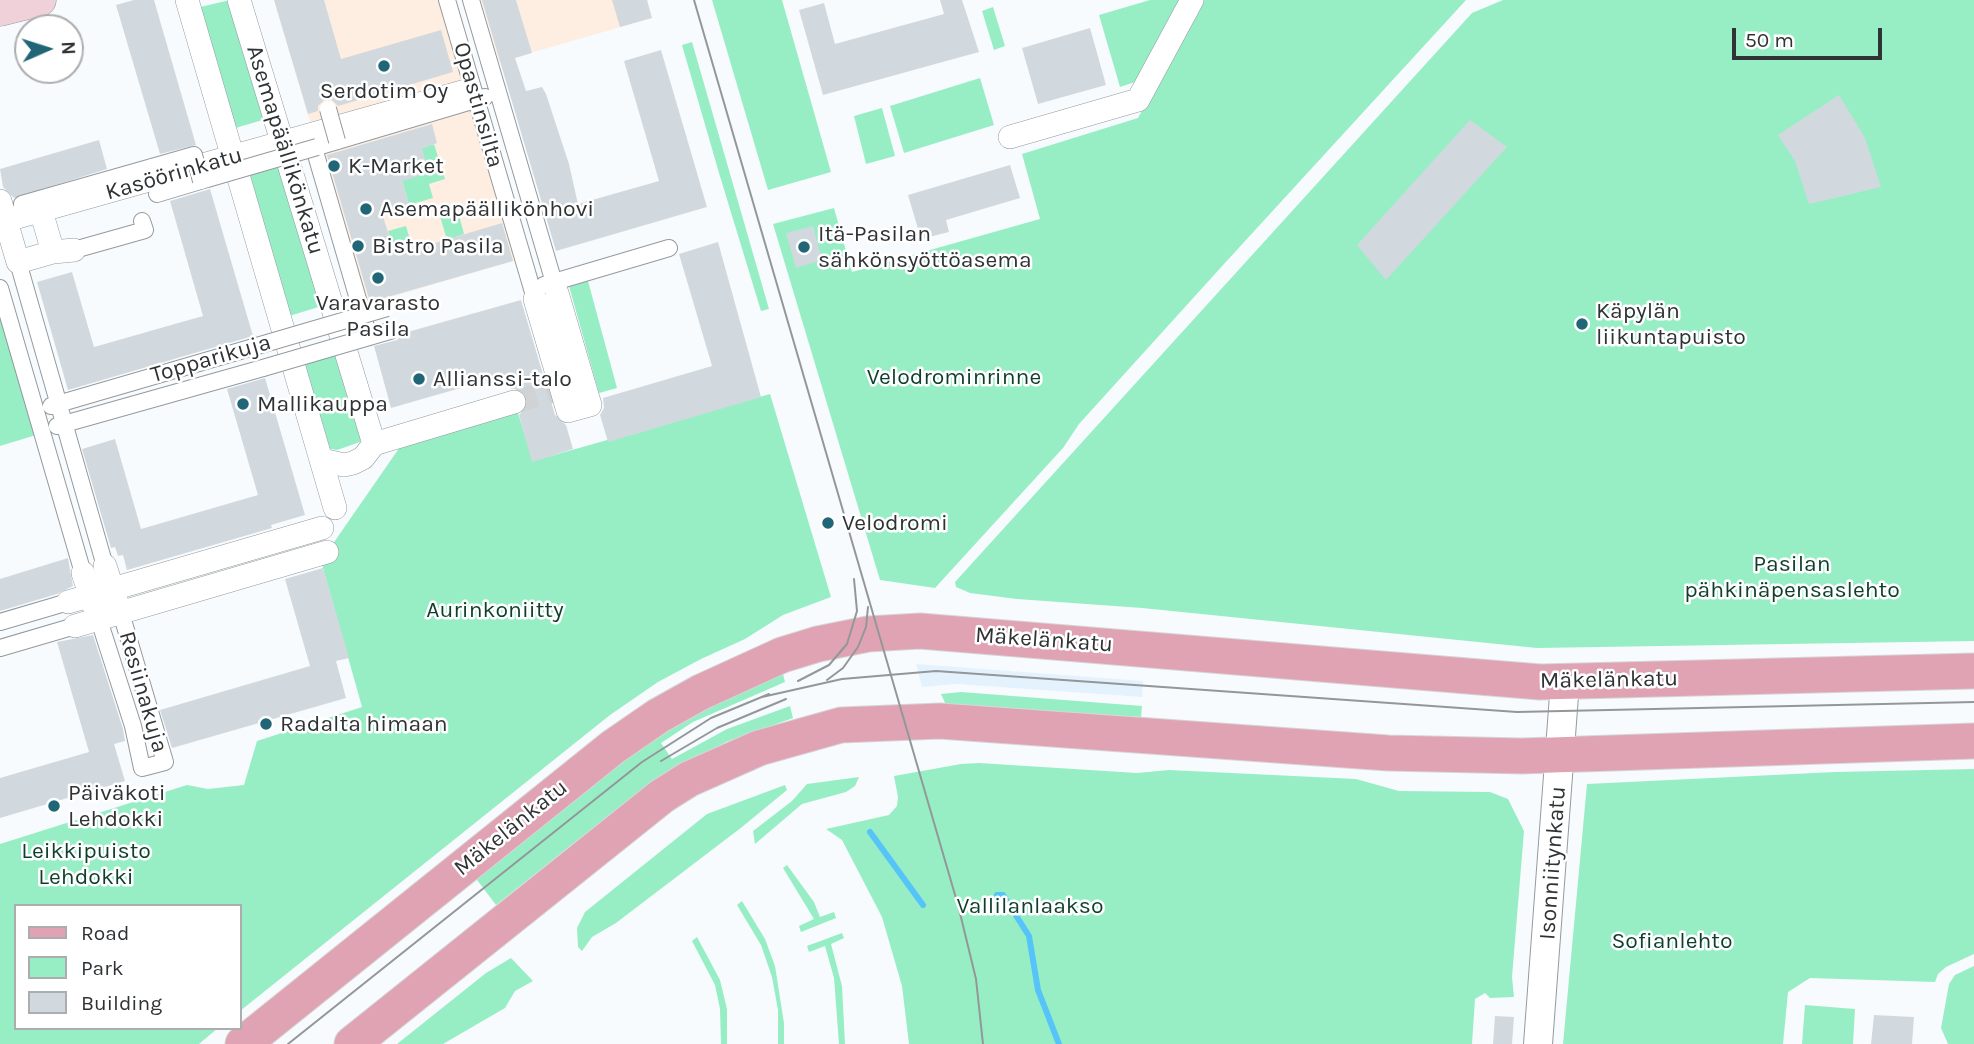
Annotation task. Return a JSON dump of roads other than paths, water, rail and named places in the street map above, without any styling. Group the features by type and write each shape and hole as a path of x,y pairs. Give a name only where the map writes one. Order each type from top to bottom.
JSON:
{"main road":[{"path":"0,10 40,0"},
{"name":"Mäkelänkatu","path":"243,1044 613,747 701,692 782,655 818,644 868,634 920,631 1565,682 1974,671"},
{"path":"352,1044 662,796 726,762 803,734 874,722 940,721 1388,753 1561,754 1974,741"}],"street":[{"path":"187,0 335,508"},
{"name":"Asemapäällikönkatu","path":"240,0 374,444"},
{"name":"Opastinsilta","path":"447,0 451,36 463,52 472,97 526,266 545,290 579,408 559,389 545,290 547,260 471,0"},
{"path":"1010,137 1138,100 1192,0"},
{"path":"463,52 484,46"},
{"name":"Kasöörinkatu","path":"2,214 41,211 283,143 498,93"},
{"name":"Kasöörinkatu","path":"155,166 162,192 208,181 472,97"},
{"path":"328,109 337,141"},
{"path":"314,148 369,337"},
{"name":"Kasöörinkatu","path":"2,214 194,155 208,181"},
{"path":"41,211 64,251"},
{"name":"Resiinakuja","path":"0,288 83,573 79,599 110,617 165,762 142,768 110,617 113,589 2,214"},
{"path":"18,262 145,230 142,220"},
{"path":"545,290 669,248"},
{"path":"526,266 547,260"},
{"name":"Topparikuja","path":"36,411 387,308"},
{"path":"313,330 319,351"},
{"name":"Topparikuja","path":"42,431 393,330"},
{"path":"258,346 264,368"},
{"path":"322,460 344,465 353,463 363,458 374,444 514,402"},
{"path":"65,511 88,504"},
{"path":"0,622 322,528"},
{"path":"244,551 251,575"},
{"path":"0,649 201,592 327,552"},
{"path":"180,569 201,592"},
{"path":"34,612 41,637"},
{"name":"Isonniitynkatu","path":"1538,1044 1565,682"}],"waterway":[{"path":"870,832 923,905"},
{"path":"997,895 1003,895 1029,936 1038,990 1059,1044"}],"tunnel":[{"path":"514,402 556,390"}],"tram line":[{"path":"694,0 958,905 976,979 983,1044"},
{"path":"798,681 829,665 847,644 857,611 854,579"},
{"path":"827,680 843,668 858,647 866,627 868,607"},
{"path":"762,697 842,679 936,671 1517,712 1974,702"},
{"path":"288,1044 642,762 711,718 769,694"},
{"path":"661,761 717,728 786,699"}],"place":[{"name":"Serdotim Oy","path":"384,66"},
{"name":"K-Market","path":"334,166"},
{"name":"Asemapäällikönhovi","path":"366,209"},
{"name":"Bistro Pasila","path":"358,246"},
{"name":"Itä-Pasilan sähkönsyöttöasema","path":"804,247"},
{"name":"Varavarasto Pasila","path":"378,278"},
{"name":"Käpylän liikuntapuisto","path":"1582,324"},
{"name":"Allianssi-talo","path":"419,379"},
{"name":"Mallikauppa","path":"243,404"},
{"name":"Velodromi","path":"828,523"},
{"name":"Radalta himaan","path":"266,724"},
{"name":"Päiväkoti Lehdokki","path":"54,806"}],"park label":[{"name":"Velodrominrinne","path":"954,377"},
{"name":"Pasilan pähkinäpensaslehto","path":"1792,577"},
{"name":"Aurinkoniitty","path":"495,610"},
{"name":"Leikkipuisto Lehdokki","path":"86,864"},
{"name":"Vallilanlaakso","path":"1030,906"},
{"name":"Sofianlehto","path":"1672,941"}]}
